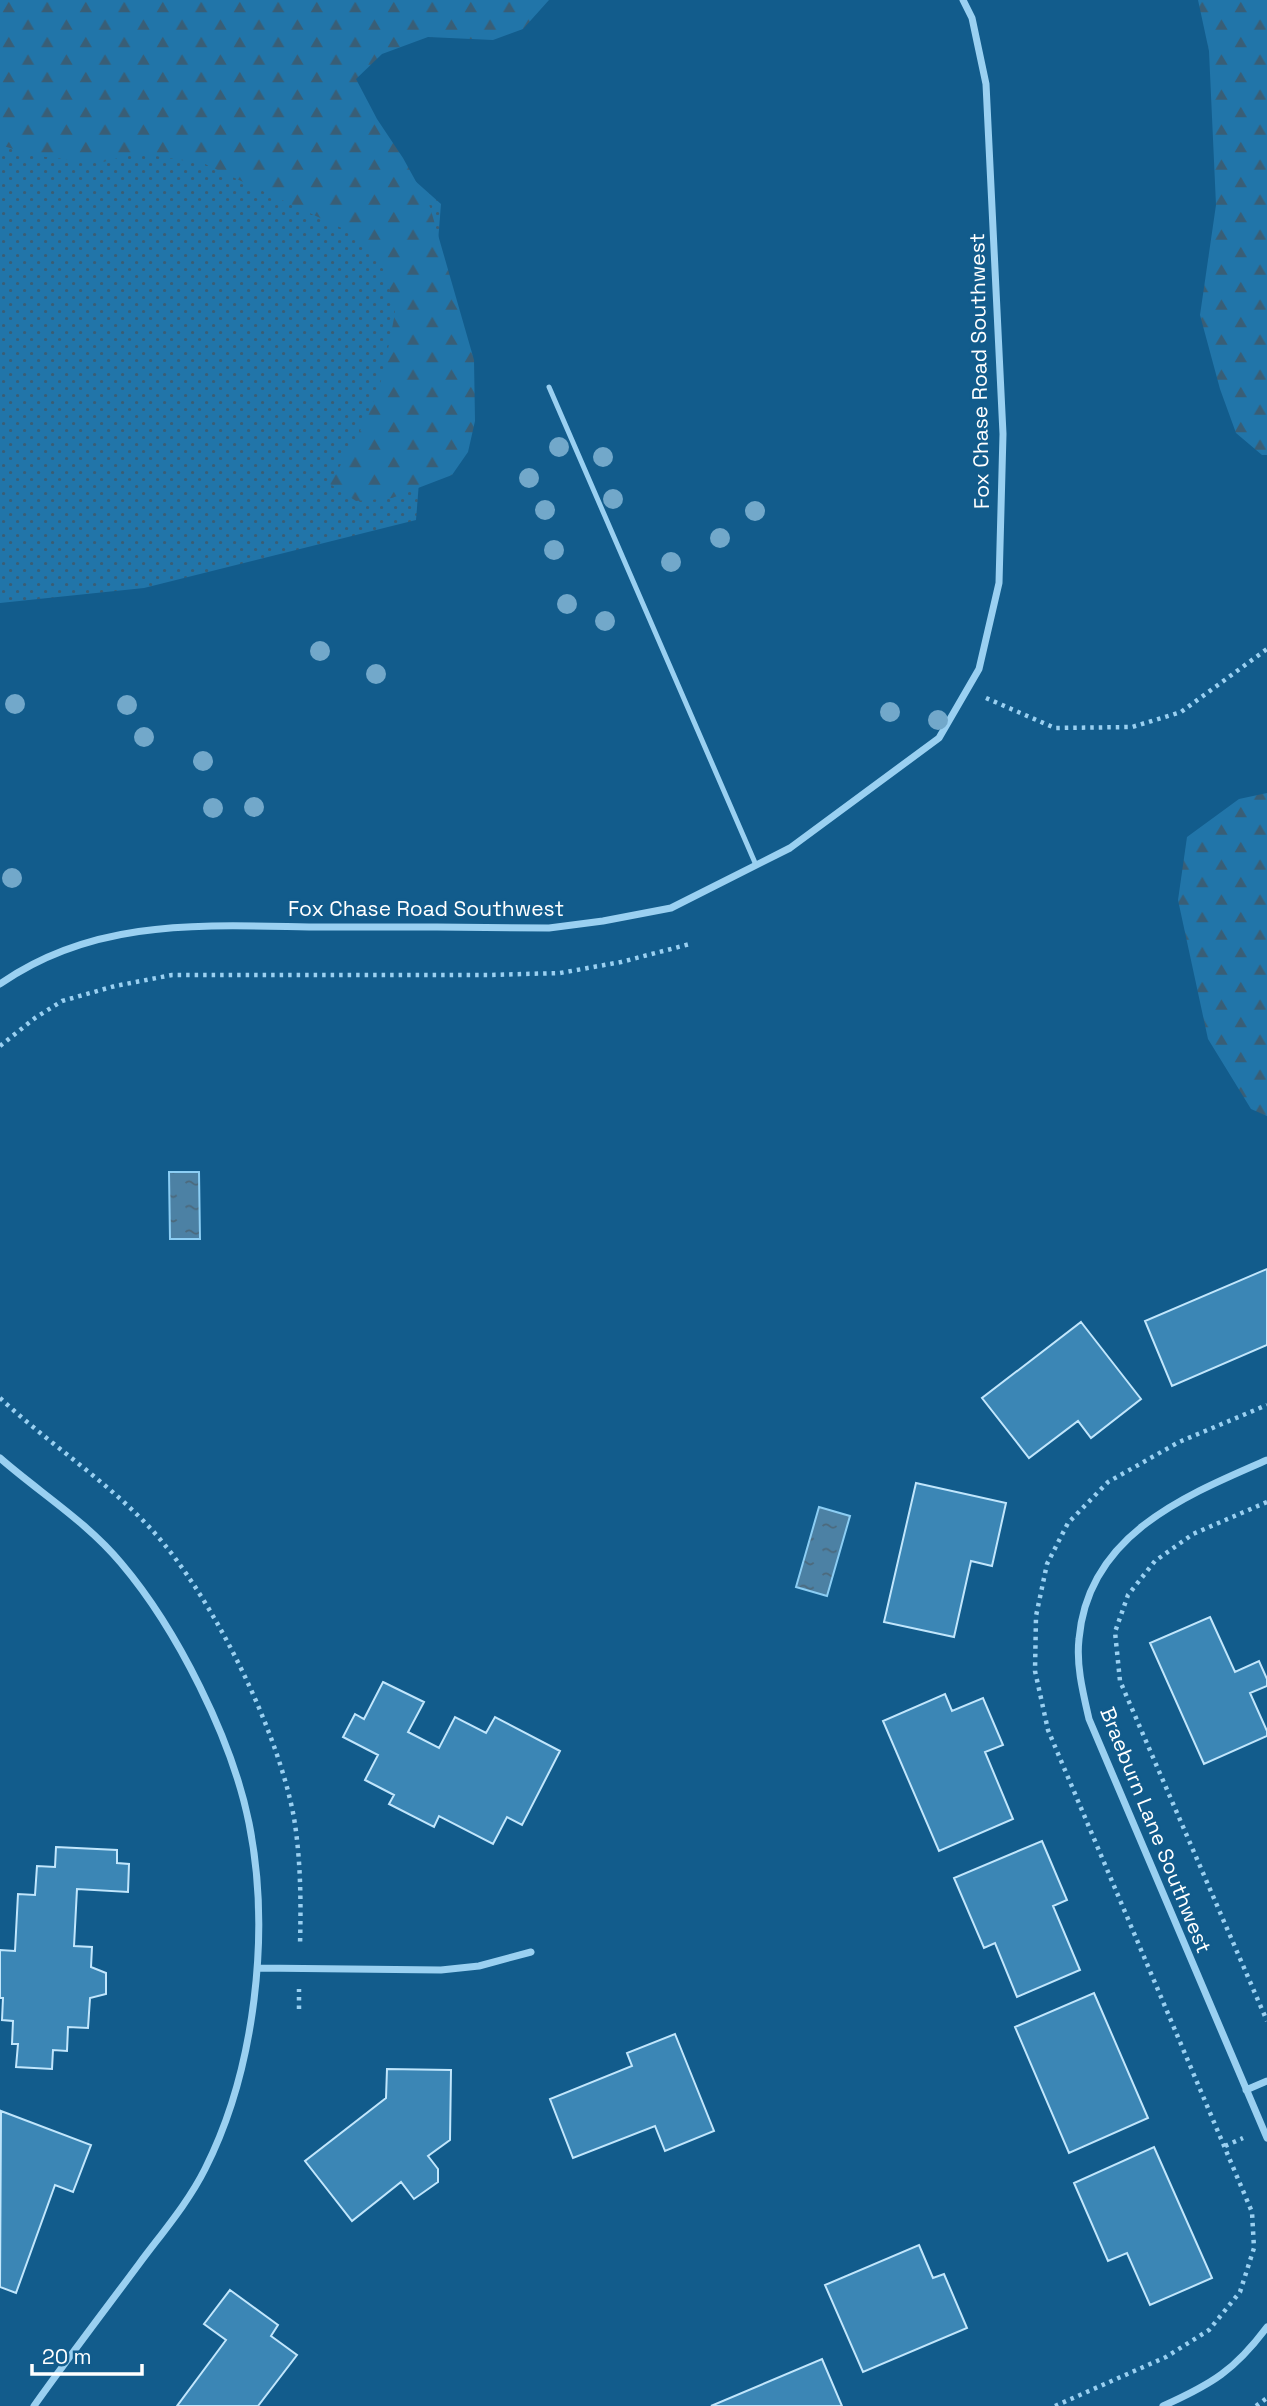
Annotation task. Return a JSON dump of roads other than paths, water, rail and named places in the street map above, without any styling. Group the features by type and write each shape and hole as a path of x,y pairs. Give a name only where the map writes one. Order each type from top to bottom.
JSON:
{"street":[{"name":"Fox Chase Road Southwest","path":"0,984 77,945 101,937 138,931 199,926 549,928 671,908 790,848 939,737 979,669 999,583 1003,434 986,84 972,18 963,0"},
{"path":"0,1458 73,1517 120,1560 159,1614 204,1697 231,1759 250,1825 256,1887 257,1968 251,2028 244,2064 225,2122 205,2169 180,2211 33,2406"},
{"name":"Braeburn Lane Southwest","path":"1267,1460 1198,1490 1137,1529 1112,1556 1095,1581 1084,1606 1078,1640 1089,1719 1267,2138"},
{"path":"257,1968 441,1970 479,1966 531,1952"},
{"path":"1246,2090 1267,2081"},
{"path":"1163,2406 1219,2378 1246,2355 1267,2326"}],"lane":[{"path":"549,387 756,865"}],"water":[{"path":"169,1172 199,1172 200,1239 170,1239"},
{"path":"819,1507 850,1516 827,1596 796,1587"}]}
